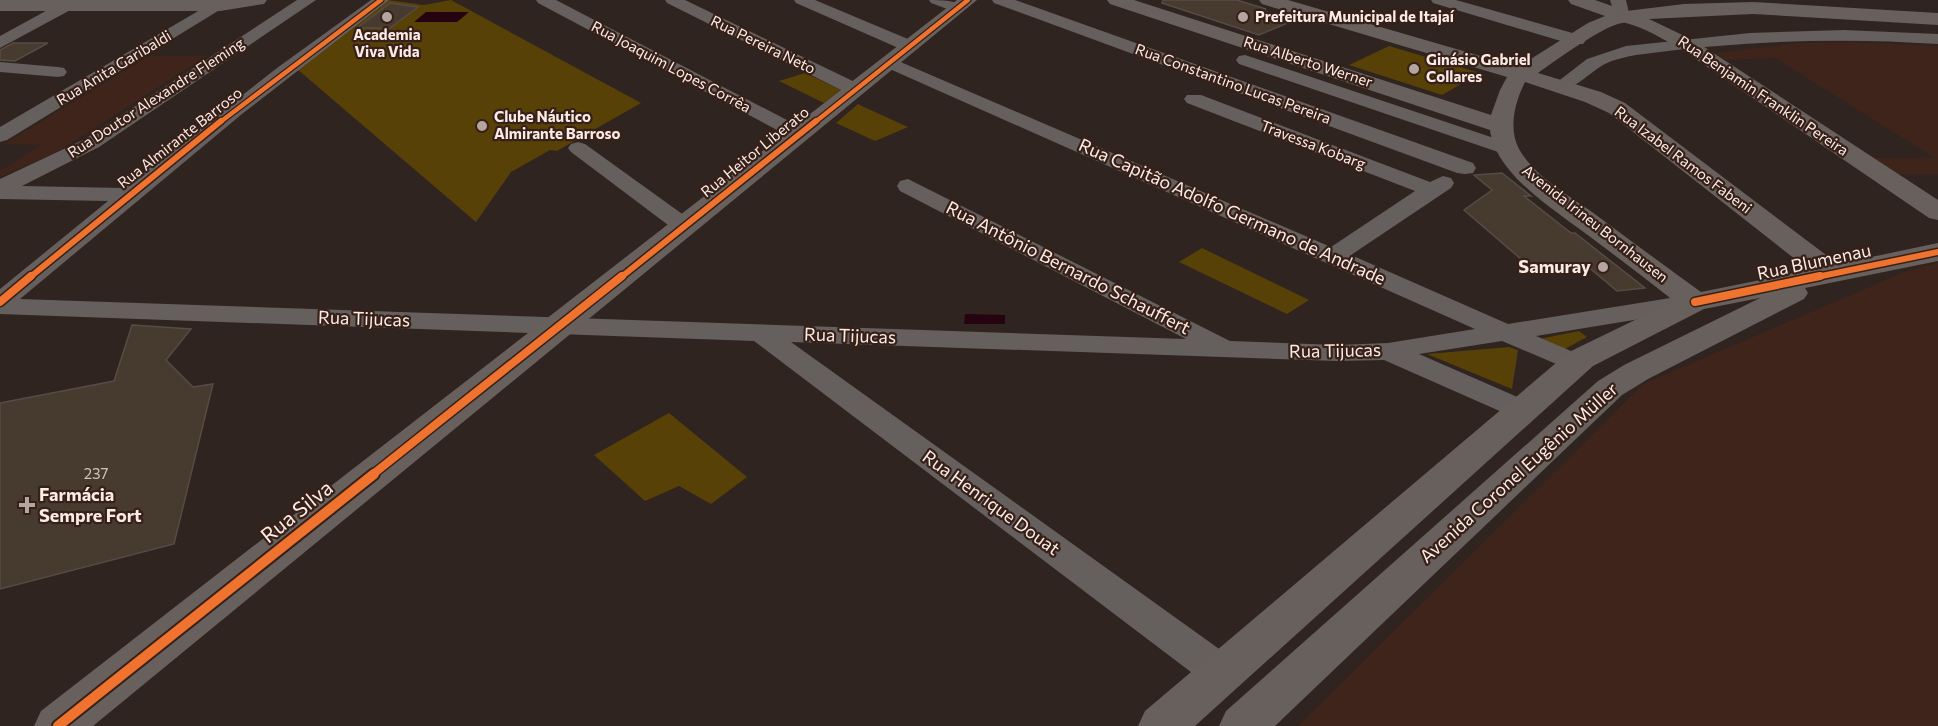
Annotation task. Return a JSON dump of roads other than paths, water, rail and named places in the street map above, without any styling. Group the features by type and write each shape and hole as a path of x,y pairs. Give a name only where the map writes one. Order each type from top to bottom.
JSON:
{"main road":[{"path":"0,5 258,0"},
{"name":"Rua Alberto Werner","path":"1116,0 1504,137"},
{"name":"Rua Izabel Ramos Fabeni","path":"1268,0 1561,86 1617,108 1832,273"},
{"name":"Rua Benjamin Franklin Pereira","path":"1577,0 1620,8 1666,32 1938,212"},
{"name":"Rua Heitor Liberato","path":"559,326 963,4"},
{"path":"1504,137 1514,82 1520,75 1576,40 1620,8 1700,5 1938,19"},
{"name":"Avenida Irineu Bornhausen","path":"1504,137 1517,165 1540,186 1695,302"},
{"name":"Rua Blumenau","path":"1695,302 1938,252"},
{"name":"Avenida Coronel Eugênio Müller","path":"1243,726 1610,388 1636,372 1832,273"},
{"path":"1162,726 1575,363 1598,349 1695,302"},
{"name":"Rua Silva","path":"58,726 559,326"}],"street":[{"name":"Rua Doutor Alexandre Fleming","path":"0,190 92,143 308,0"},
{"name":"Rua Almirante Barroso","path":"0,304 129,195 331,36 381,0"},
{"name":"Rua Joaquim Lopes Corrêa","path":"544,0 799,134"},
{"name":"Rua Pereira Neto","path":"673,0 854,90"},
{"path":"802,0 909,46"},
{"path":"937,0 963,4"},
{"name":"Rua Constantino Lucas Pereira","path":"1000,0 1465,168"},
{"path":"1439,0 1576,40"},
{"path":"1584,0 1596,0"},
{"name":"Rua Anita Garibaldi","path":"0,136 224,2"},
{"path":"0,43 69,4"},
{"path":"1561,86 1586,65 1609,56 1688,45 1808,34 1938,39"},
{"path":"1245,60 1504,137 1487,157 1465,168 1332,256"},
{"name":"Rua Capitão Adolfo Germano de Andrade","path":"889,62 1575,363"},
{"path":"0,67 58,72"},
{"name":"Travessa Kobarg","path":"1194,99 1432,190"},
{"path":"578,148 684,226"},
{"name":"Rua Antônio Bernardo Schauffert","path":"908,186 1227,349"},
{"path":"0,190 129,195"},
{"name":"Rua Tijucas","path":"0,304 1337,353 1388,351 1695,302"},
{"name":"Rua Henrique Douat","path":"761,333 1222,673"},
{"path":"1388,351 1520,410"}],"place":[{"name":"Academia Viva Vida","path":"387,17"},
{"name":"Prefeitura Municipal de Itajaí","path":"1243,17"},
{"name":"Ginásio Gabriel Collares","path":"1414,69"},
{"name":"Clube Náutico Almirante Barroso","path":"482,126"},
{"name":"Samuray","path":"1603,267"},
{"name":"Farmácia Sempre Fort","path":"27,505"}]}
